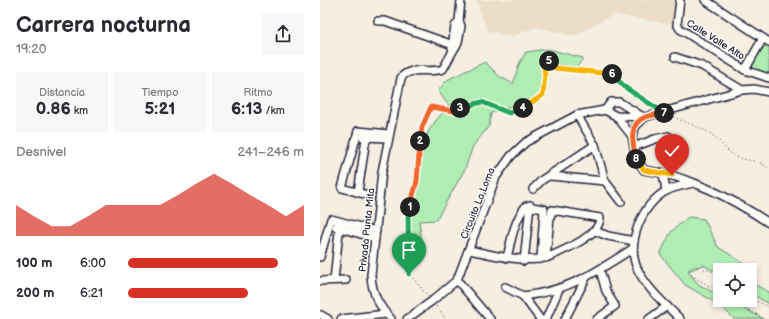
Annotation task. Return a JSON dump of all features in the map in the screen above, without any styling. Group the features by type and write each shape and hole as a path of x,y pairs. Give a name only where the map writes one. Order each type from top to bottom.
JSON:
{"street":[{"path":"378,22 385,21 453,47 455,26 459,21 461,0"},
{"path":"680,2 687,0"},
{"path":"705,0 766,40 745,70"},
{"name":"Calle Valle Alto","path":"680,2 677,24 680,29 745,70 769,78"},
{"name":"Privada Punta Mita","path":"388,317 379,306 372,290 371,275 382,172 401,78 405,73 412,70 437,71 443,69 453,47"},
{"path":"675,57 702,66 742,90"},
{"path":"616,116 645,117 742,90 768,92"},
{"name":"Circuito La Loma","path":"408,319 432,302 457,280 496,177 504,163 526,142 577,115 605,110 611,102 619,102 645,117"},
{"path":"605,110 616,116 632,136 636,159 644,170 662,173 693,183 738,202 769,223"},
{"path":"577,115 595,145 605,181 621,202"},
{"path":"632,136 636,126 645,117"},
{"path":"371,196 342,188 357,133 389,136"},
{"name":"Privada Punta Mita","path":"358,192 367,135"},
{"path":"634,148 655,139 668,136"},
{"path":"533,189 542,180 595,145"},
{"path":"662,173 666,191"},
{"path":"550,176 605,181"},
{"path":"680,319 646,283 637,267 632,249 640,222 650,206 666,191 693,183"},
{"path":"469,250 507,258 524,261 541,259 544,209 530,205 523,209 513,231 507,258"},
{"path":"524,261 530,205"},
{"path":"552,210 600,218 600,222 595,231 566,249 546,258 552,210"},
{"path":"320,257 330,222 375,235"},
{"path":"334,280 340,225"},
{"path":"595,231 608,236 634,240"},
{"path":"523,296 546,294 559,289 600,270 632,249"},
{"path":"597,319 615,306 606,291 600,270"},
{"path":"565,319 587,276"},
{"path":"320,281 346,280"},
{"path":"457,280 490,319"},
{"path":"505,287 523,296 540,319"},
{"path":"546,319 559,289"},
{"path":"650,319 667,306"},
{"path":"321,315 328,319"},
{"path":"340,319 388,317"}],"path":[{"path":"446,319 409,274 408,217 417,181 422,127 431,107 454,111 465,106 482,102 509,113 523,108 543,95 545,74 542,60 548,60 555,68 613,74 626,88 645,102 685,123 696,125 715,137 734,156 762,162 769,169"},
{"path":"713,272 695,266 688,270 704,284 713,288"},
{"path":"757,301 769,307"},
{"path":"744,307 764,319"}],"shaded area":[{"path":"473,0 677,0 674,25 614,14 574,36 535,27 511,37 488,31 477,3"}],"green space":[{"path":"768,44 769,74 753,69 752,66 759,53"},
{"path":"548,49 583,58 576,69 542,60 543,95 491,113 489,126 473,146 465,169 436,220 419,221 423,250 409,255 411,203 428,132 449,106 438,91 447,80 485,62 499,76 513,84 519,64 526,52"},
{"path":"688,217 704,219 718,247 743,263 713,263 713,270 703,265 688,271 698,284 713,292 713,301 685,285 660,254 671,232"},
{"path":"757,286 769,292 769,304 757,297"},
{"path":"722,307 741,307 764,319 734,319"}],"route":[{"path":"409,274 408,217 417,181 422,127 427,113 431,107 454,111 465,106 482,102 509,113 523,108 543,95 545,74 542,60 548,60 555,68 613,74 626,88 645,102 665,112 655,116 645,117 633,129 632,136 636,159 644,170 672,175"}]}
